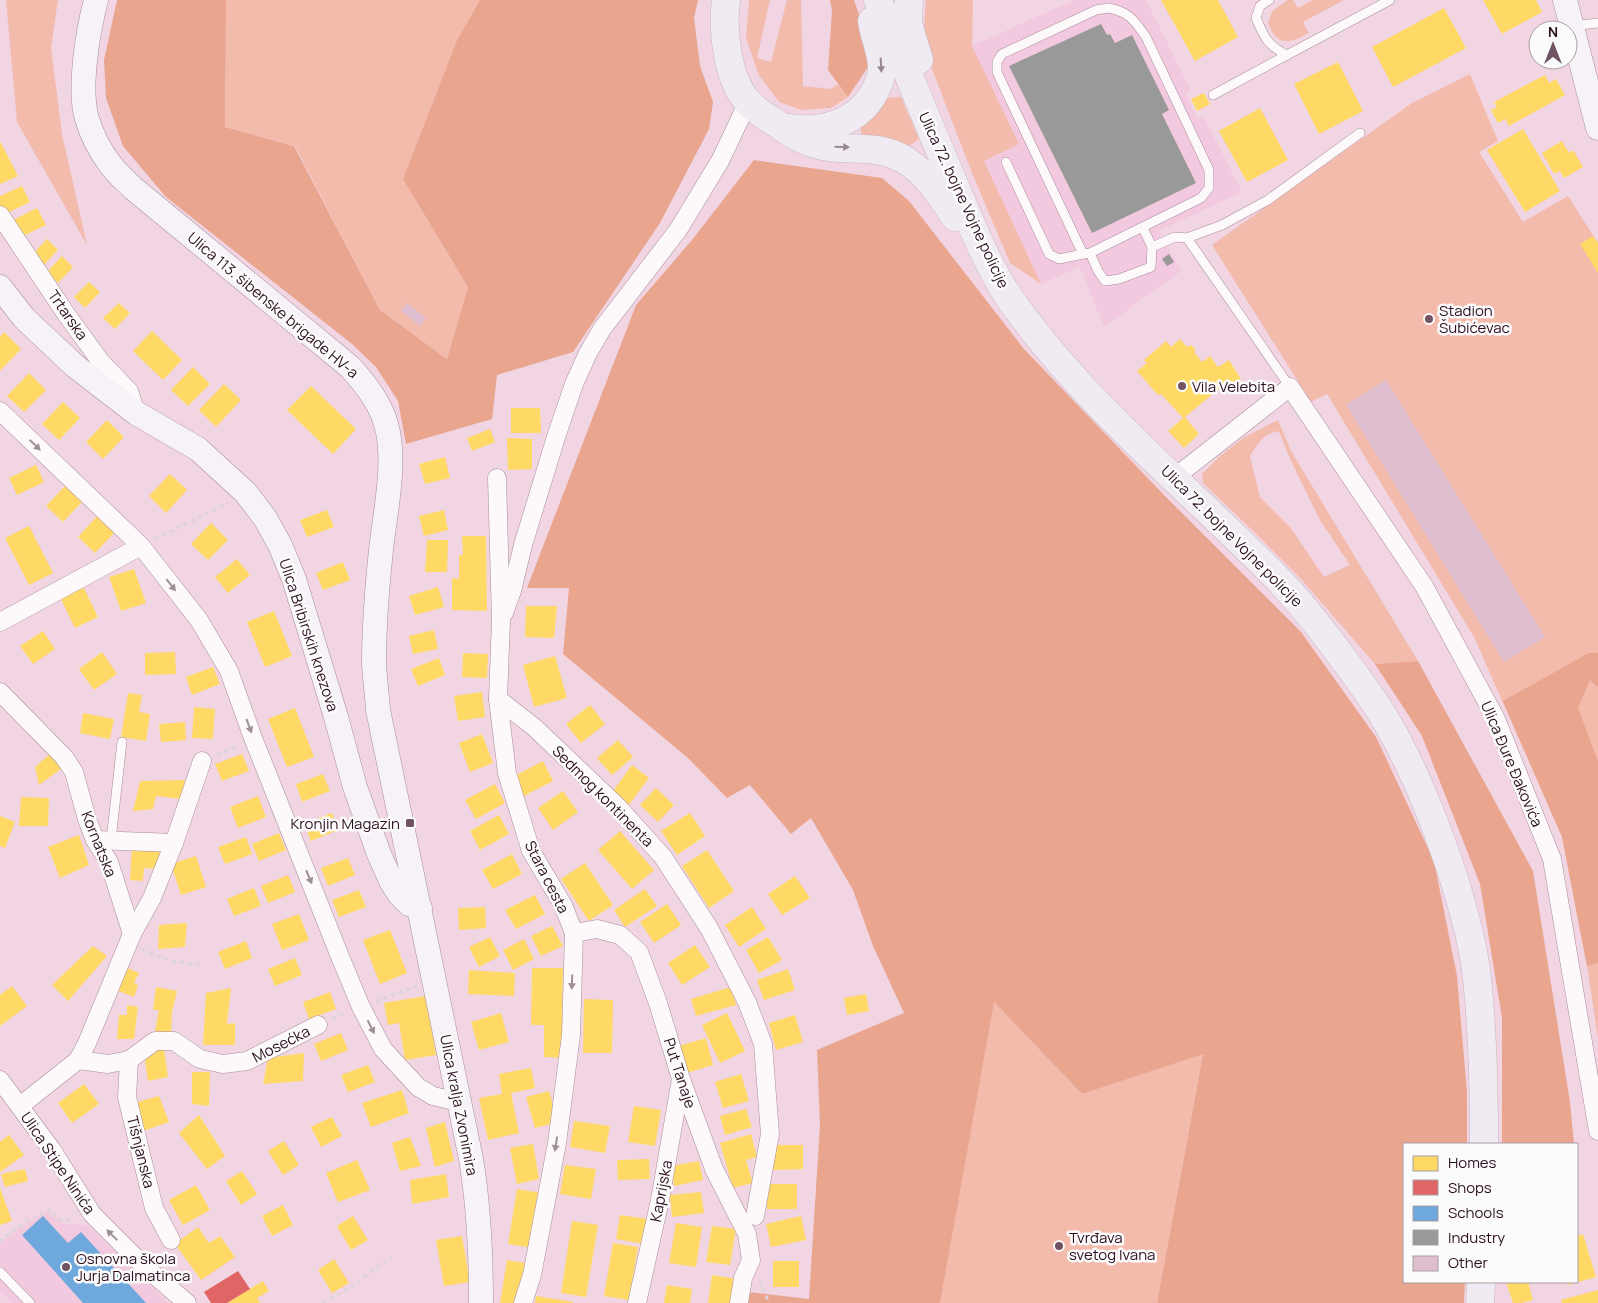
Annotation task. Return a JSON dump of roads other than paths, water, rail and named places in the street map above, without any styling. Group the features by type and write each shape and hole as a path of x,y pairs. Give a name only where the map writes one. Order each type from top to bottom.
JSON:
{"main road":[{"name":"Ulica 113. šibenske brigade HV-a","path":"96,0 91,18 85,59 84,92 87,118 95,140 110,165 134,189 350,367 368,387 380,408 388,432 390,468 377,593 374,666 378,710 385,749 420,908"},
{"path":"726,0 728,59 739,87 748,102 762,115 781,126 793,136 809,143 825,147 867,148 886,152 904,160 920,171 935,187 956,218 964,226 975,231"},
{"path":"781,126 801,130 835,125 856,114 870,100 880,82 882,67 872,23 873,0"},
{"name":"Ulica 72. bojne Vojne policije","path":"878,0 932,134 994,274 1014,305 1073,377 1278,578 1350,667 1385,718 1408,762 1442,844 1460,900 1476,967 1484,1075 1484,1143"},
{"path":"909,0 908,24 932,104 932,134"},
{"path":"1565,0 1570,20"},
{"path":"1578,50 1598,128"},
{"name":"Ulica Bribirskih knezova","path":"0,287 24,318 75,366 136,413 198,449 246,493 265,518 280,545 294,579 355,787 380,854 391,881 400,895 409,904 420,908"},
{"name":"Ulica kralja Zvonimira","path":"420,908 478,1196 481,1303"},
{"path":"1480,1303 1481,1283"}],"street":[{"path":"501,620 512,590 523,545 556,437 574,384 588,353 602,329 678,230 720,161 748,102"},
{"name":"Trtarska","path":"0,215 66,314 101,362 129,391 136,413"},
{"path":"1174,478 1290,387"},
{"name":"Ulica Đure Đakovića","path":"1290,387 1424,586 1496,719 1552,859 1598,1131"},
{"path":"0,411 141,546 199,620 229,671 253,738 358,999 383,1049 418,1087 433,1096 458,1102"},
{"name":"Stara cesta","path":"497,478 501,620 498,700 506,773 531,851 563,905 574,933 571,1035 557,1143 532,1275 523,1303"},
{"path":"0,622 141,546"},
{"name":"Kornatska","path":"0,692 64,757 74,772 87,819 103,840 130,939"},
{"name":"Sedmog kontinenta","path":"498,700 534,727 618,807 663,857 709,928 747,1002 763,1044 770,1134 755,1216"},
{"path":"20,1106 78,1060 130,939 152,898 174,843 202,761"},
{"path":"103,840 174,843"},
{"name":"Put Tanaje","path":"574,933 597,929 620,935 639,952 658,1002 681,1079 714,1169 747,1234 751,1260 743,1278 739,1303"},
{"name":"Mosećka","path":"78,1060 108,1064 129,1060 155,1041 174,1041 200,1059 223,1064 247,1061 318,1025"},
{"name":"Tišnjanska","path":"129,1060 127,1098 154,1208 170,1240"},
{"name":"Kaprijska","path":"637,1303 660,1200 681,1079"},
{"name":"Ulica Stipe Ninića","path":"0,1080 52,1150 92,1214 144,1266 187,1303"}],"lane":[{"path":"1269,0 1260,6 1256,18 1262,33 1273,48 1287,55"},
{"path":"1213,95 1390,0"},
{"path":"1006,162 1049,254 1059,259 1086,253 1143,228 1201,198 1209,188 1209,170 1146,37 1134,20 1120,10 1108,8 1096,10 1002,54 997,62 997,72 1086,253 1105,281 1119,279 1151,267 1152,247 1143,228"},
{"path":"1578,25 1598,23"},
{"path":"1152,247 1175,237 1187,238 1222,225 1268,200 1360,133"},
{"path":"1187,238 1290,387"},
{"path":"103,840 122,742"},
{"path":"0,1272 30,1303"}],"place":[{"name":"Stadion Šubićevac","path":"1429,319"},
{"name":"Vila Velebita","path":"1182,386"},
{"name":"Kronjin Magazin","path":"410,823"},
{"name":"Tvrđava svetog Ivana","path":"1059,1246"},
{"name":"Osnovna škola Jurja Dalmatinca","path":"66,1267"}]}
